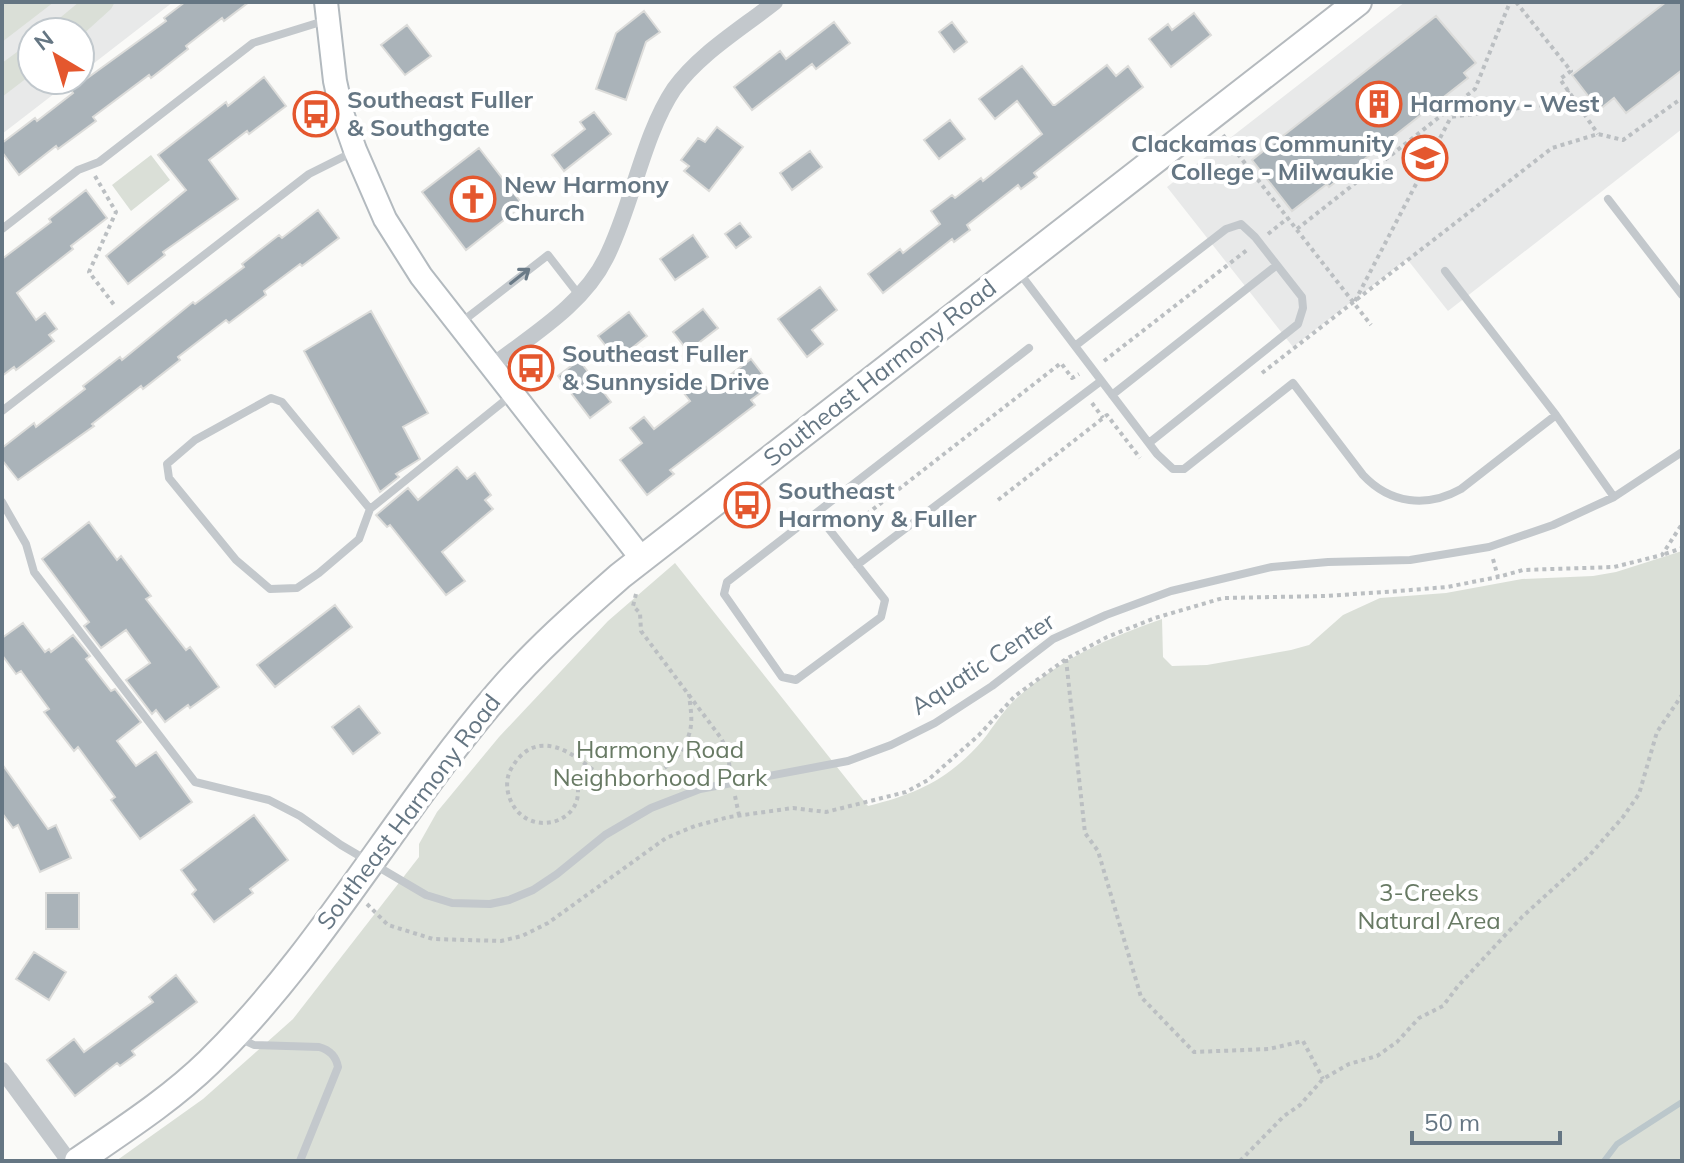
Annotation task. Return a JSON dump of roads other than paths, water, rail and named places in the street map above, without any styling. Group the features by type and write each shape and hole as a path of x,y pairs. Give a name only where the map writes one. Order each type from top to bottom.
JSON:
{"main road":[{"name":"Southeast Harmony Road","path":"78,1161 168,1097 235,1036 299,959 497,695 582,610 642,559 1358,2"}],"street":[{"path":"492,366 563,311 605,261 656,126 672,93 689,71 775,2"},
{"path":"327,11 342,113 385,219 403,250 642,559"},
{"path":"2,1070 69,1161"}],"lane":[{"path":"2,229 78,170 99,162 253,43 327,11"},
{"path":"2,411 309,174 355,150"},
{"path":"1608,199 1682,295"},
{"path":"1075,346 1226,229 1241,224 1302,297 1303,308 1298,324 1149,443"},
{"path":"459,324 548,255 579,295"},
{"path":"1112,395 1277,265"},
{"path":"1015,268 1149,443 1173,469 1184,469 1293,383 1374,488 1392,498 1446,498 1556,415"},
{"path":"1445,271 1556,415 1614,497"},
{"path":"817,514 885,600 881,617 796,680 782,677 724,594 727,582 1029,348"},
{"path":"857,565 1101,381"},
{"path":"370,509 282,402 271,398 195,440 167,464 169,478 236,560 270,589 297,588 359,539 370,509 513,393"},
{"name":"Aquatic Center","path":"2,502 26,544 34,572 195,782 269,800 426,895 452,903 473,905 509,900 557,874 605,835 651,808 700,789 848,761 891,745 935,723 992,686 1053,639 1171,591 1272,567 1410,560 1489,547 1553,525 1614,497 1682,452"},
{"path":"235,1036 254,1045 319,1047 326,1049 337,1060 333,1081 300,1161"}],"waterway":[{"path":"1604,1161 1617,1144 1682,1102"}],"place":[{"name":"Harmony - West","path":"1379,104"},
{"name":"Southeast Fuller & Southgate","path":"316,114"},
{"name":"Clackamas Community College - Milwaukie","path":"1425,158"},
{"name":"New Harmony Church","path":"473,199"},
{"name":"Southeast Fuller & Sunnyside Drive","path":"531,368"},
{"name":"Southeast Harmony & Fuller","path":"747,505"}],"park label":[{"name":"Harmony Road Neighborhood Park","path":"660,764"},
{"name":"3-Creeks Natural Area","path":"1429,907"}]}
